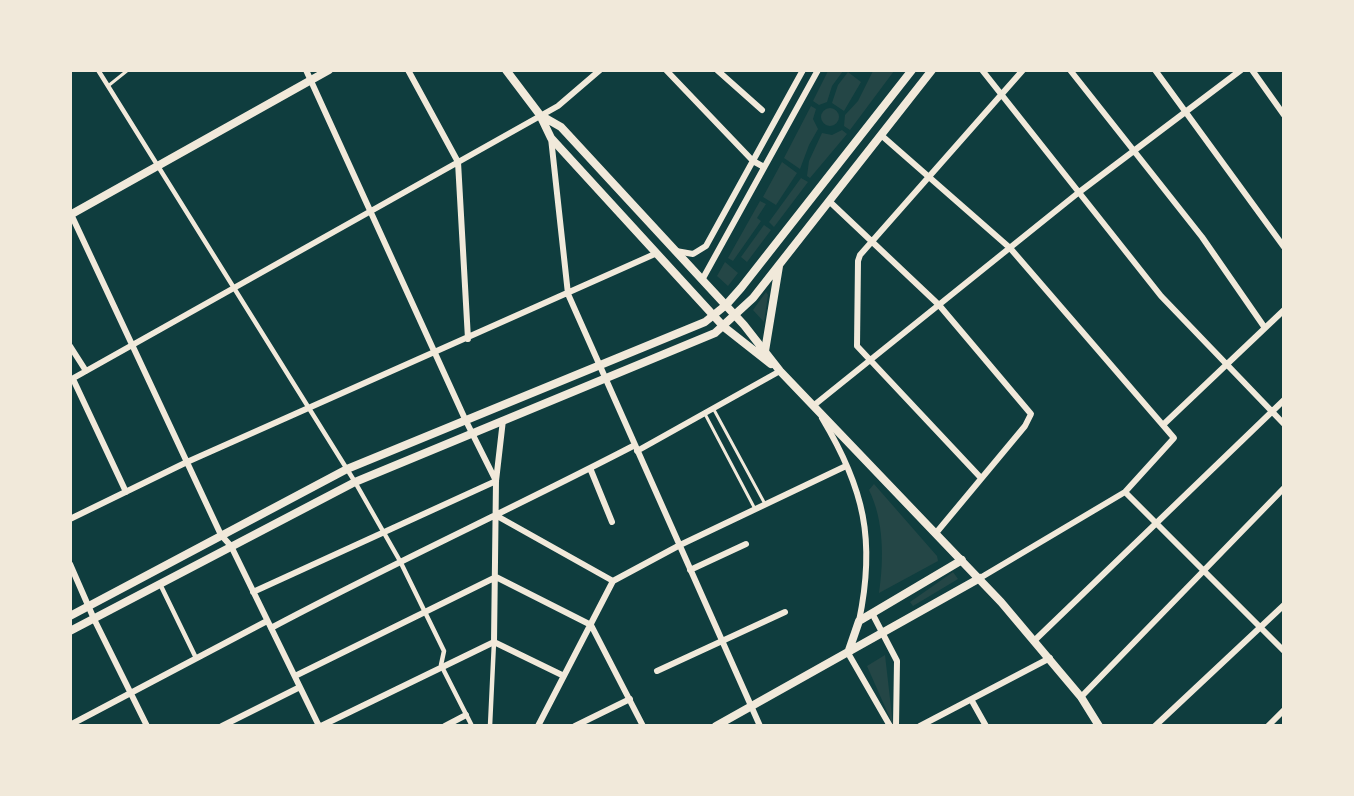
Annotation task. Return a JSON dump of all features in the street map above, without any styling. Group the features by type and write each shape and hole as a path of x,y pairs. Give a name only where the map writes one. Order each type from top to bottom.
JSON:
{"main road":[{"path":"70,616 347,469 695,326 714,316 726,305 912,70"},
{"path":"70,631 355,482 604,377 702,339 724,327 780,264 932,70"},
{"path":"765,351 780,264"}],"street":[{"path":"98,70 235,287 384,532 444,651 441,665 472,726"},
{"path":"306,70 434,353 496,481"},
{"path":"328,70 71,214 221,535 231,546 320,726 441,665 494,642 564,676"},
{"path":"408,70 458,162 468,339"},
{"path":"506,70 540,115 551,138 724,327 780,371"},
{"path":"126,492 72,379 558,106 600,70"},
{"path":"666,70 753,161 764,167"},
{"path":"717,70 762,110"},
{"path":"675,251 693,254 706,246 803,70"},
{"path":"702,280 818,70"},
{"path":"982,70 1161,296 1284,424"},
{"path":"981,478 868,360 855,340 860,255 1023,70"},
{"path":"1070,70 1202,237 1265,328"},
{"path":"1155,70 1284,247"},
{"path":"813,406 1132,150 1240,70"},
{"path":"1252,70 1284,115"},
{"path":"540,115 561,127 736,316 780,371 980,578 1035,640 1081,697 1098,723 1088,726"},
{"path":"716,726 980,578 1125,492 1174,438 1165,423 1010,248 881,135"},
{"path":"551,138 568,294 760,726"},
{"path":"829,201 939,305 1030,414 1025,426 936,533"},
{"path":"70,519 187,462 657,253"},
{"path":"1165,423 1284,310"},
{"path":"70,346 86,371"},
{"path":"271,628 400,561 497,516 590,468 636,448 780,371"},
{"path":"1035,640 1284,400"},
{"path":"813,406 834,438 859,495 867,531 868,564 859,621 848,653 889,724 880,726"},
{"path":"490,726 496,577 496,481 503,419"},
{"path":"538,726 613,581 680,545 846,466"},
{"path":"590,468 612,522"},
{"path":"253,592 496,481"},
{"path":"1081,697 1284,488"},
{"path":"1125,492 1284,651"},
{"path":"497,516 613,581"},
{"path":"690,570 746,544"},
{"path":"859,621 962,560"},
{"path":"70,564 94,619 147,726"},
{"path":"295,676 496,577"},
{"path":"496,577 591,624 643,726"},
{"path":"160,584 196,658"},
{"path":"1155,726 1284,605"},
{"path":"657,671 721,639 785,612"},
{"path":"872,613 897,661 896,726"},
{"path":"70,726 267,621"},
{"path":"921,726 1050,658"},
{"path":"222,726 300,687"},
{"path":"575,726 630,699"},
{"path":"972,701 986,726"},
{"path":"1268,726 1284,710"},
{"path":"445,726 466,715"}],"lane":[{"path":"108,86 128,70"},
{"path":"713,408 765,504"},
{"path":"704,413 755,509"}],"shaded area":[{"path":"828,71 843,71 832,86 827,102 819,105 813,101"},
{"path":"873,71 894,71 850,130 844,126 845,115 858,101"},
{"path":"848,72 861,82 844,111 832,103 838,85"},
{"path":"811,106 816,109 813,119 818,129 800,169 784,158"},
{"path":"830,108 836,111 839,117 836,123 830,126 824,123 821,117 824,111"},
{"path":"842,130 847,134 810,178 807,176 809,161 822,133 832,135"},
{"path":"782,162 797,173 776,205 763,197"},
{"path":"801,178 808,182 774,227 769,222"},
{"path":"760,201 766,204 757,218 761,221 733,261 728,258"},
{"path":"764,225 771,230 747,262 741,257"},
{"path":"725,262 738,273 728,286 717,276"},
{"path":"766,292 768,295 764,322 753,310"},
{"path":"874,484 937,556 938,561 879,593 882,540 878,514 869,490"},
{"path":"953,572 958,579 913,606 910,602"},
{"path":"885,655 893,725 867,666"}]}
